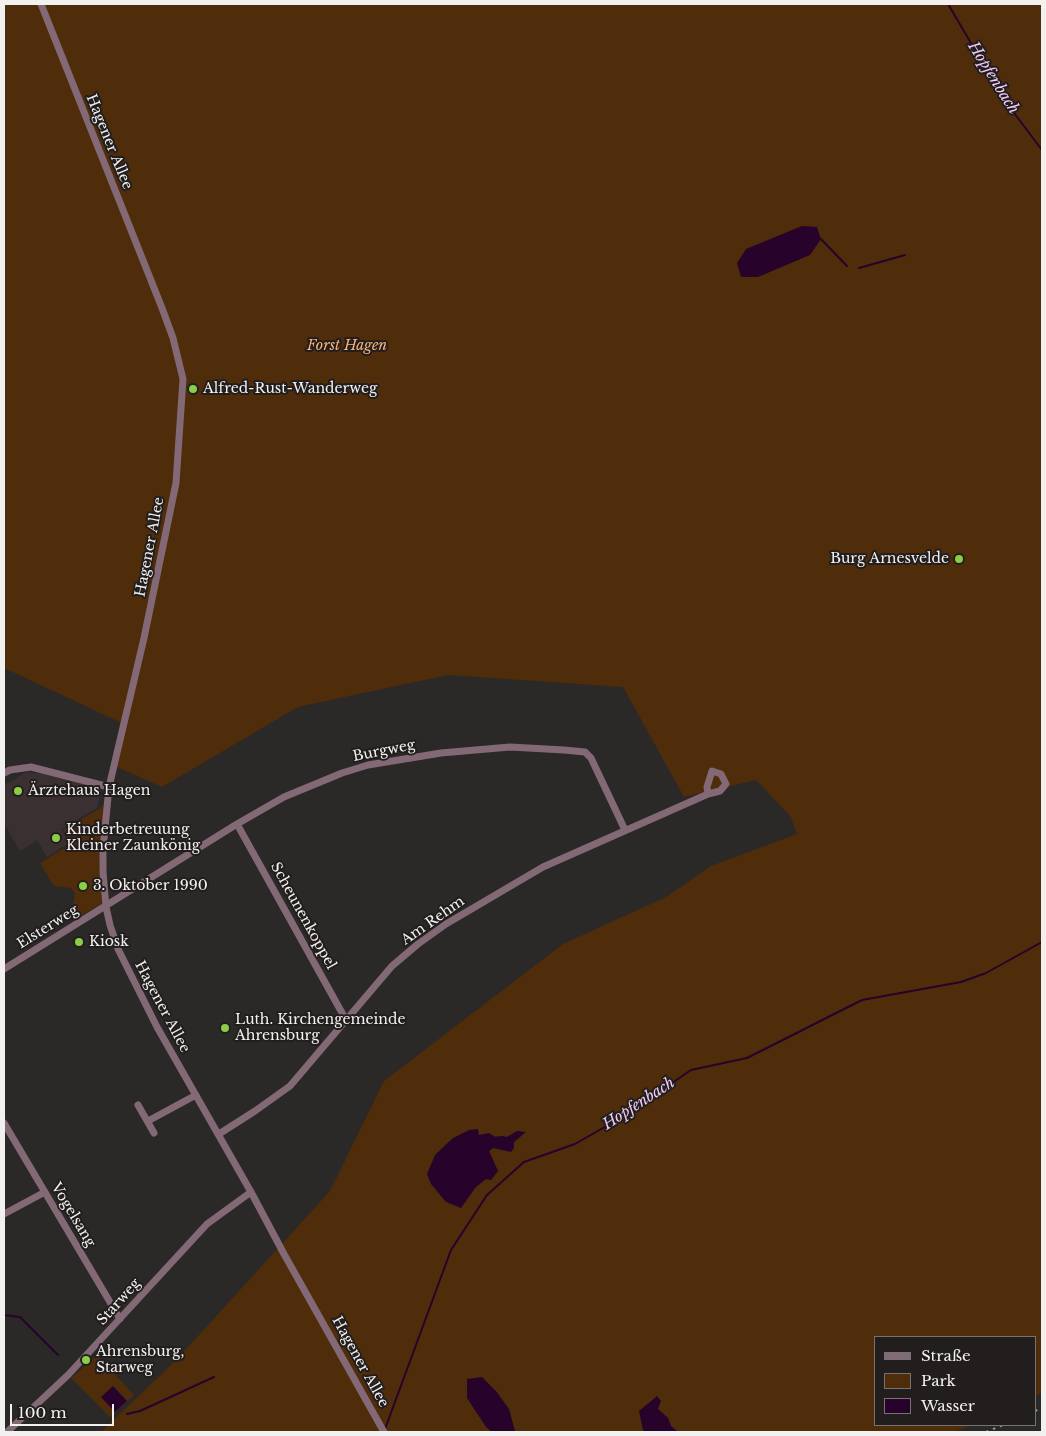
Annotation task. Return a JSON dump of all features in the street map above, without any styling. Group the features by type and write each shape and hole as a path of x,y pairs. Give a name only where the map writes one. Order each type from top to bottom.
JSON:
{"street":[{"name":"Hagener Allee","path":"41,4 168,323 183,379 176,483 144,638 109,787 103,849 103,880 106,907 118,949 135,985 384,1432"},
{"name":"Burgweg","path":"106,907 237,824 284,797 342,773 368,765 441,753 510,746 585,752 590,758 625,830"},
{"path":"4,774 10,770 31,767 109,787"},
{"name":"Am Rehm","path":"219,1134 290,1086 392,966 446,924 544,868 708,794"},
{"name":"Scheunenkoppel","path":"237,824 346,1020"},
{"name":"Elsterweg","path":"4,968 106,907"},
{"path":"148,1121 196,1095"},
{"path":"138,1105 154,1133"},
{"name":"Vogelsang","path":"4,1123 120,1319"},
{"path":"4,1214 45,1192"},
{"name":"Starweg","path":"6,1432 68,1374 207,1224 251,1192"}],"shaded area":[{"path":"27,772 44,774 102,789 97,808 61,829 69,843 47,857 37,840 20,851 4,824 4,785"}],"green space":[{"name":"Forst Hagen","path":"4,4 1042,4 1042,1393 1036,1396 1036,1336 874,1336 874,1426 969,1426 954,1432 678,1432 671,1426 668,1418 658,1409 643,1430 647,1432 510,1432 515,1431 486,1427 492,1432 101,1432 178,1358 330,1191 384,1081 563,944 666,897 711,866 797,834 791,817 756,780 684,797 623,687 448,675 298,707 162,787 117,767 126,725 4,668","holes":["517,1131 525,1132 514,1142 489,1151 498,1171 491,1180 486,1179 476,1187 435,1155 453,1138 479,1135 507,1137"]},
{"path":"104,806 99,868 102,903 74,920 72,912 75,894 71,888 54,886 40,863 71,844 63,830"},
{"path":"97,1355 134,1395 110,1417 71,1378"}],"water":[{"path":"802,226 817,227 821,239 810,255 758,277 741,277 737,263 746,249"},
{"path":"478,1129 479,1135 489,1133 495,1137 507,1137 517,1131 526,1132 514,1142 514,1148 511,1152 493,1148 489,1151 498,1171 491,1180 486,1179 476,1187 461,1208 446,1202 431,1184 427,1174 435,1155 453,1138 469,1130"},
{"path":"482,1377 496,1391 509,1409 515,1431 492,1432 486,1427 467,1398 467,1379"},
{"path":"113,1386 127,1401 115,1412 101,1397"},
{"path":"657,1396 661,1401 658,1409 668,1418 671,1426 678,1432 647,1432 643,1430 639,1411"}],"waterway":[{"name":"Hopfenbach","path":"948,4 1005,101 1042,150"},
{"path":"821,239 847,266"},
{"path":"859,268 905,255"},
{"name":"Hopfenbach","path":"385,1429 451,1250 487,1195 524,1162 575,1144 624,1116 691,1070 747,1058 862,1000 961,982 986,973 1042,942"},
{"path":"4,1315 20,1317 58,1355"},
{"path":"127,1414 140,1411 214,1377"}],"railway":[{"path":"1036,1411 1042,1408"},
{"path":"986,1432 1001,1426"}],"place":[{"name":"Alfred-Rust-Wanderweg","path":"193,389"},
{"name":"Burg Arnesvelde","path":"959,559"},
{"name":"Ärztehaus Hagen","path":"18,791"},
{"name":"Kinderbetreuung Kleiner Zaunkönig","path":"56,838"},
{"name":"3. Oktober 1990","path":"83,886"},
{"name":"Kiosk","path":"79,942"},
{"name":"Luth. Kirchengemeinde Ahrensburg","path":"225,1028"},
{"name":"Ahrensburg, Starweg","path":"86,1360"}]}
